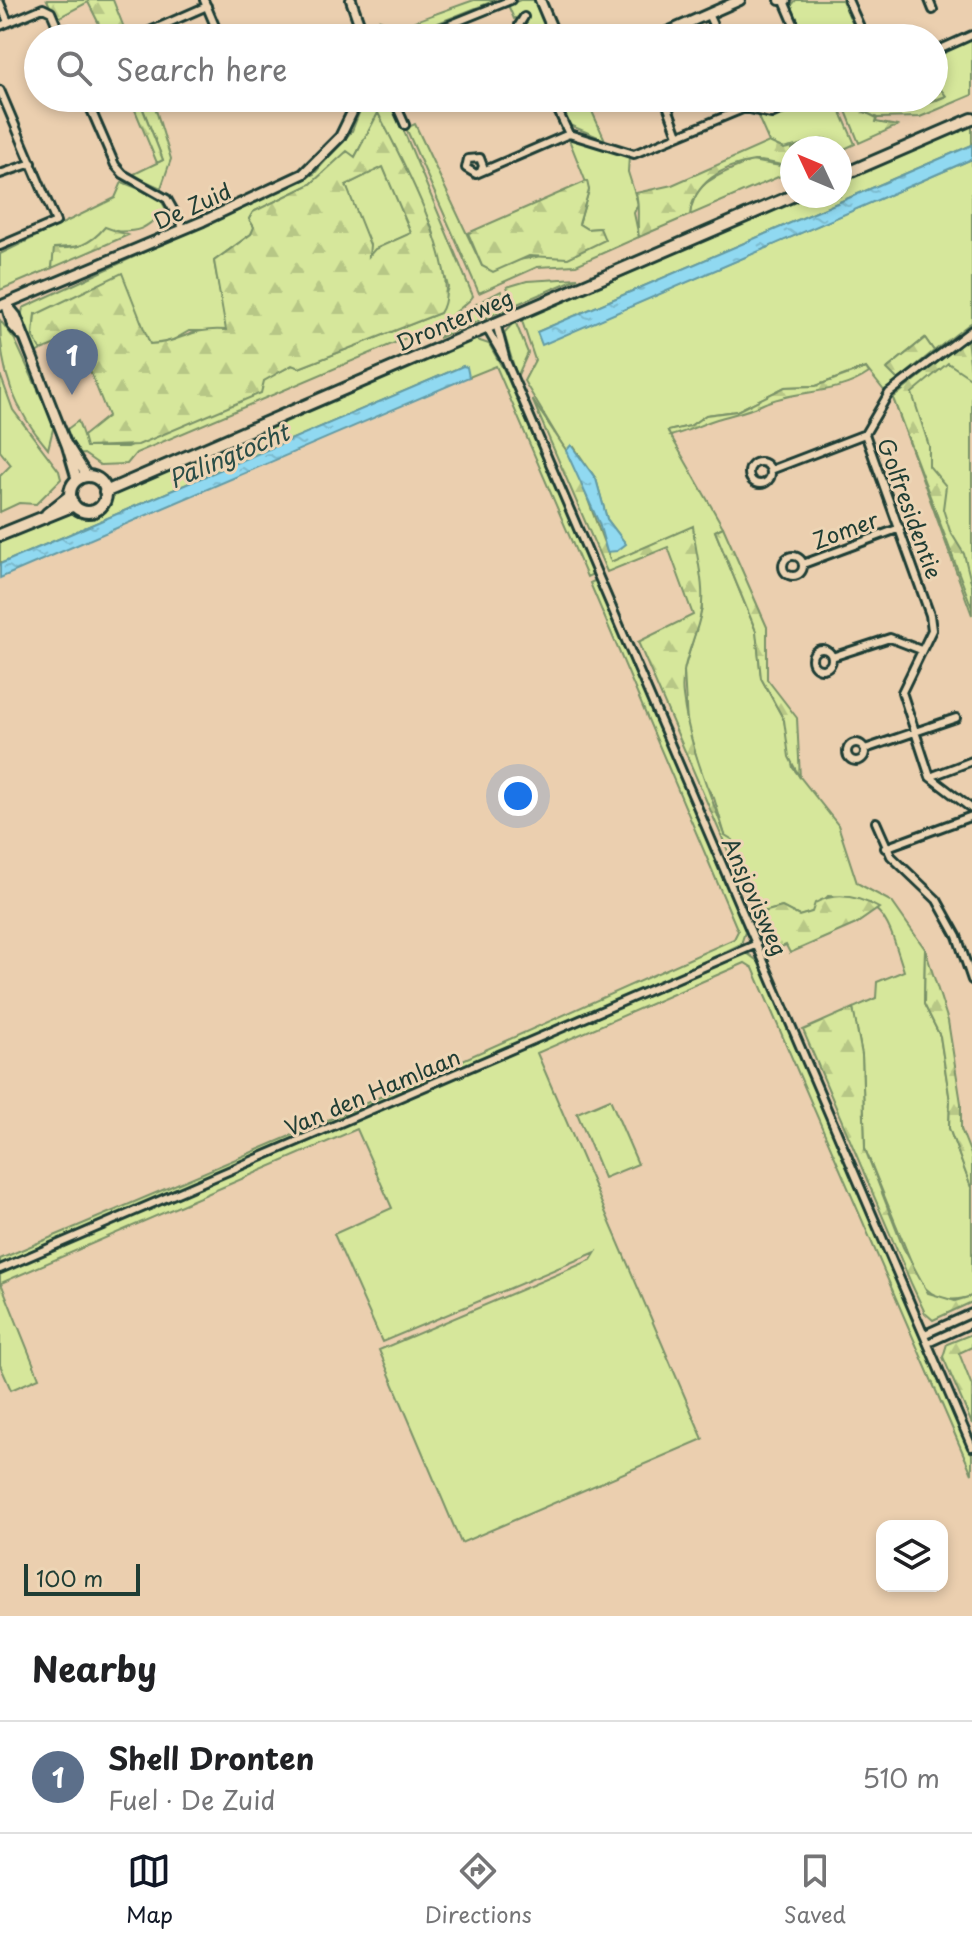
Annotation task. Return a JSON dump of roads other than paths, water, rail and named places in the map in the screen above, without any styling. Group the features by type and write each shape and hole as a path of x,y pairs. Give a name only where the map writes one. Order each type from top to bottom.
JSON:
{"main road":[{"path":"852,171 972,119"},
{"name":"Dronterweg","path":"103,487 131,479 780,201"},
{"path":"0,535 72,500 82,478 103,487 103,503 94,510 84,511 72,500"}],"street":[{"path":"351,0 359,24"},
{"path":"452,24 511,0"},
{"path":"540,0 550,24"},
{"path":"686,24 740,0"},
{"path":"783,0 794,24"},
{"path":"848,0 859,24"},
{"path":"929,0 933,10"},
{"path":"0,3 8,22"},
{"path":"163,24 206,3 214,24"},
{"path":"0,26 43,8 51,12 56,24"},
{"path":"708,14 713,24"},
{"path":"520,24 524,17"},
{"path":"948,46 972,35"},
{"path":"0,90 56,222 0,246"},
{"path":"92,112 115,165 123,174 163,195 184,229"},
{"name":"De Zuid","path":"82,478 20,334 2,307 303,174 340,137 352,112"},
{"path":"399,112 405,125"},
{"path":"559,112 569,134"},
{"path":"670,112 678,135"},
{"path":"481,171 569,134 634,154 735,112"},
{"path":"0,174 32,163"},
{"name":"Ansjovisweg","path":"491,325 972,1447"},
{"name":"Golfresidentie","path":"930,777 902,692 932,630 930,615 865,434 889,393 972,330"},
{"path":"771,470 865,434"},
{"name":"Zomer","path":"803,564 900,528"},
{"path":"832,657 890,638 921,650"},
{"path":"865,749 956,718"},
{"path":"930,777 972,761"},
{"path":"930,777 972,809"},
{"path":"885,848 972,816"},
{"path":"876,822 885,848 937,900 957,936 972,980"},
{"name":"Van den Hamlaan","path":"0,1269 757,944"},
{"path":"925,1334 972,1313"},
{"path":"928,1343 972,1323"}],"water":[{"path":"972,145 972,159 542,345 537,332 825,208 852,208 852,197"},
{"path":"463,366 467,367 469,377 0,578 0,564"},
{"path":"571,445 596,479 607,519 626,544 617,551 607,552 599,523 566,451"}],"place":[{"name":"Shell Dronten","path":"72,395"}],"water label":[{"name":"Palingtocht","path":"228,455"}]}
